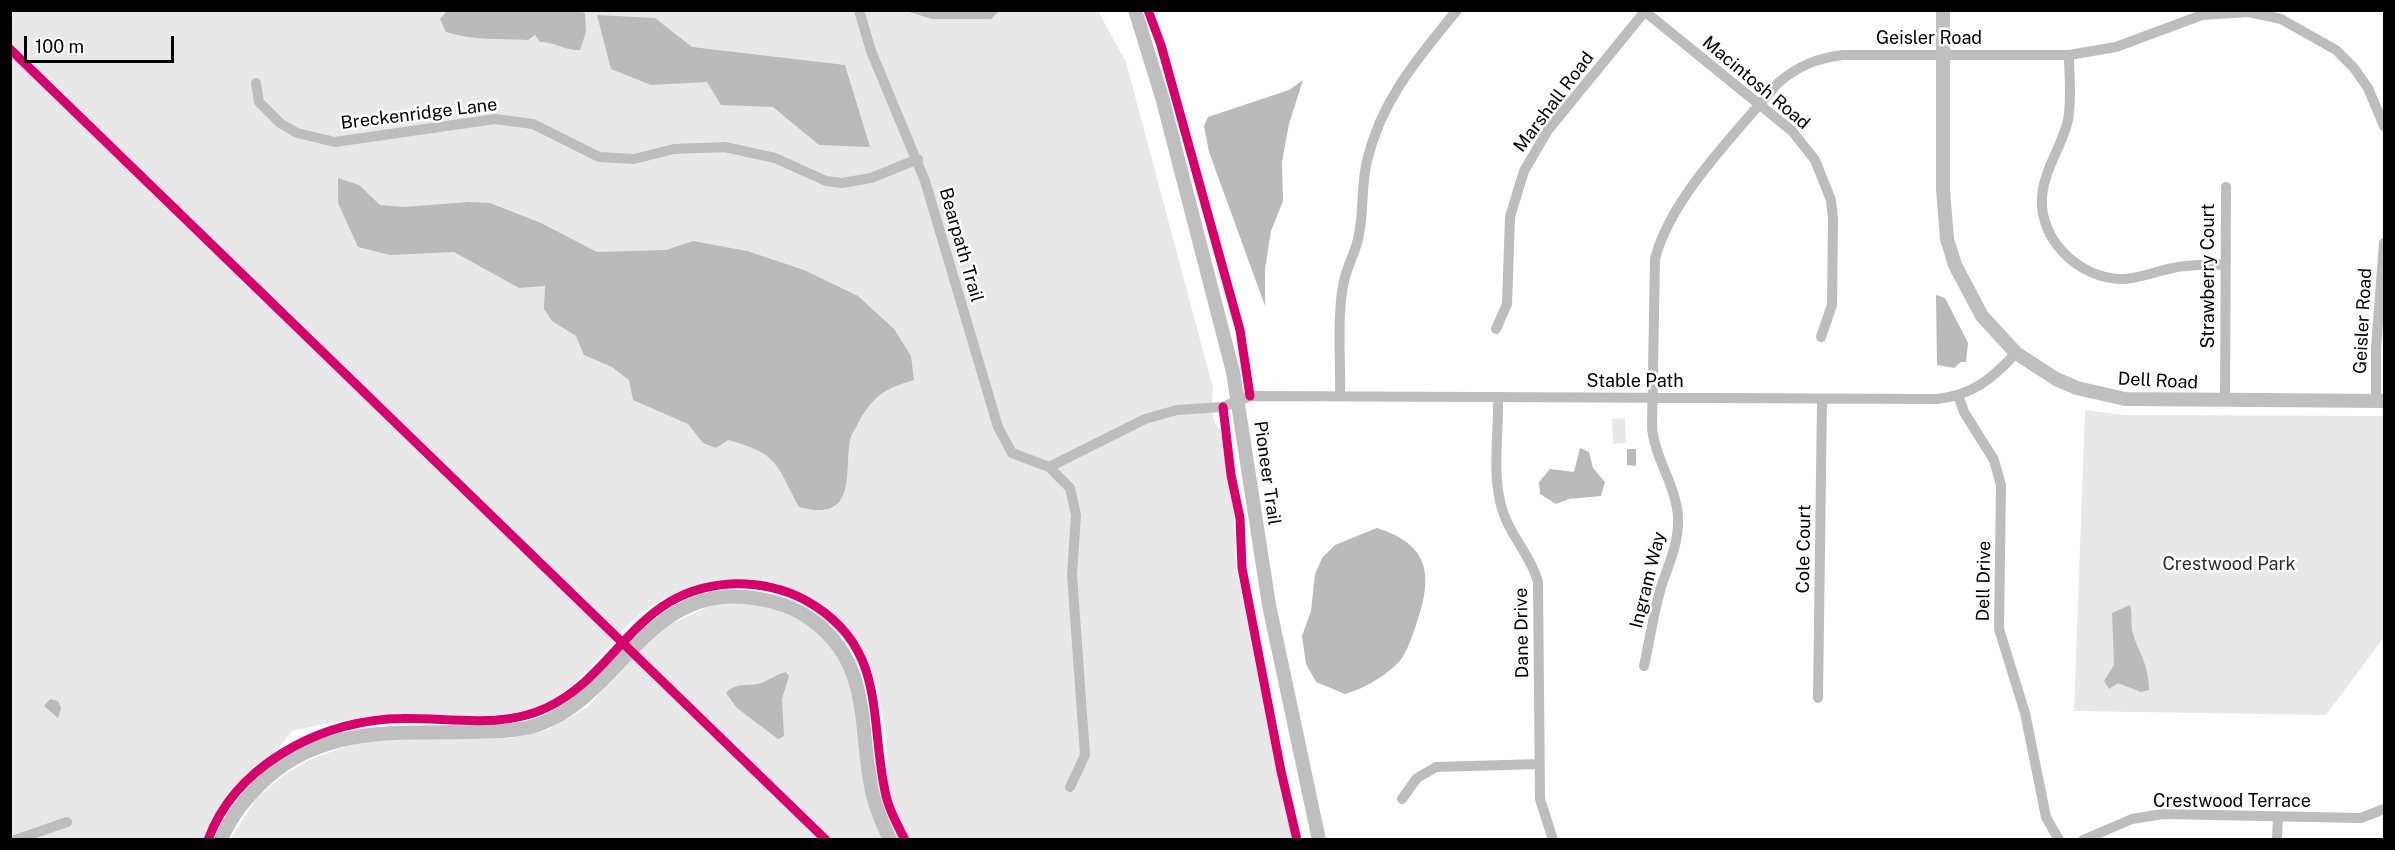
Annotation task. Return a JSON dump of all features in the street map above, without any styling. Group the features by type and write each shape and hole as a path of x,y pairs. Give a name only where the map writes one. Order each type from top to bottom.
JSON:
{"street":[{"name":"Bearpath Trail","path":"859,10 871,51 918,159 998,427 1012,453 1049,467 1070,488 1076,515 1072,575 1085,755 1070,787"},
{"name":"Pioneer Trail","path":"1135,10 1162,97 1238,400 1269,605 1319,840"},
{"path":"1340,395 1342,296 1345,277 1360,232 1363,180 1374,133 1386,105 1404,74 1457,10"},
{"name":"Dell Road","path":"1943,10 1943,189 1947,239 1967,291 1982,316 2016,353 2056,379 2100,394 2148,401 2380,401"},
{"name":"Macintosh Road","path":"1644,11 1760,105 1803,143 1815,160 1831,200 1832,305 1821,337"},
{"name":"Marshall Road","path":"1496,329 1507,304 1510,218 1524,171 1548,130 1644,11"},
{"name":"Geisler Road","path":"1653,397 1653,279 1659,241 1673,212 1760,105 1791,72 1824,57 1943,54 2069,55 2116,47 2202,15 2249,12 2283,15 2336,50 2354,68 2368,88 2385,126"},
{"path":"2069,55 2068,117 2042,192 2045,224 2058,247 2076,264 2091,273 2123,279 2174,267 2224,264"},
{"name":"Breckenridge Lane","path":"256,83 259,102 280,123 297,133 335,142 495,119 533,124 599,157 634,159 674,149 725,147 775,158 826,181 842,183 871,178 918,159"},
{"name":"Strawberry Court","path":"2225,401 2226,187"},
{"name":"Geisler Road","path":"2380,401 2376,348 2385,243"},
{"name":"Stable Path","path":"1238,400 1250,396 1340,395 1937,399 1959,395 1984,385 2016,353"},
{"name":"Dell Drive","path":"1959,395 1964,412 1994,460 2001,485 1999,629 2025,713 2046,817 2059,840"},
{"name":"Dane Drive","path":"1498,397 1500,501 1510,527 1534,568 1539,594 1540,799 1553,840"},
{"name":"Ingram Way","path":"1644,666 1662,584 1674,553 1678,534 1676,500 1653,441 1653,397"},
{"name":"Cole Court","path":"1818,698 1822,399"},
{"path":"1049,467 1145,419 1177,410 1222,407 1238,400"},
{"path":"222,840 237,810 255,789 299,754 324,743 351,736 379,733 493,731 537,726 574,708 629,651 664,620 693,604 733,596 772,602 802,614 822,628 851,666 860,689 873,797 890,840"},
{"path":"1402,799 1417,778 1436,767 1539,764"},
{"name":"Crestwood Terrace","path":"2083,840 2132,819 2163,814 2361,818 2385,809"},
{"path":"2277,840 2278,816"},
{"path":"15,840 67,822"}],"green space":[{"path":"10,11 1098,11 1126,62 1213,388 1213,416 1221,431 1234,516 1236,569 1292,839 230,839 256,799 281,777 309,760 344,747 379,739 511,738 547,730 588,707 646,635 733,596 834,615 809,598 783,587 755,581 727,581 699,585 672,595 647,610 624,629 574,684 550,701 536,707 518,712 481,716 387,715 292,731 273,755 245,775 223,803 203,839 11,839","holes":["836,617 851,634 862,652 878,694 886,738 887,782 868,757"]},
{"name":"Crestwood Park","path":"2085,410 2125,415 2384,416 2384,637 2326,715 2074,711"},
{"path":"1625,418 1626,443 1613,444 1612,419"}],"shaded area":[{"path":"999,10 991,19 932,19 906,11"},
{"path":"447,11 581,11 585,14 586,32 580,50 540,42 535,35 528,40 466,37 446,32 440,19"},
{"path":"597,15 655,18 692,47 845,65 870,147 819,145 773,107 721,105 707,82 651,85 611,69"},
{"path":"1303,80 1289,124 1282,162 1283,201 1271,231 1265,269 1265,306 1209,152 1204,126 1208,117 1289,90"},
{"path":"338,178 359,185 380,205 404,207 468,202 490,203 541,223 597,252 666,250 693,241 747,251 804,270 858,296 894,329 911,356 914,380 887,390 875,399 864,413 851,438 847,480 839,502 831,508 818,510 799,507 780,471 767,456 745,445 728,440 716,448 703,443 688,424 633,400 629,380 612,367 584,355 576,336 552,321 544,309 545,286 519,288 454,252 390,255 358,247 338,203"},
{"path":"1936,295 1945,298 1968,343 1966,362 1961,362 1954,368 1937,365"},
{"path":"1580,448 1589,452 1593,468 1605,482 1601,496 1569,499 1556,504 1540,494 1539,482 1550,469 1574,472"},
{"path":"1627,449 1636,449 1636,466 1627,465"},
{"path":"1377,528 1395,535 1418,554 1423,565 1425,592 1413,635 1400,661 1372,682 1345,694 1316,682 1306,664 1302,636 1311,611 1315,574 1322,558 1335,545"},
{"path":"2130,605 2132,631 2146,667 2149,682 2149,690 2141,692 2118,683 2109,689 2104,681 2114,665 2112,613"},
{"path":"786,672 789,676 782,699 784,736 778,739 737,708 726,693 737,686 765,682"},
{"path":"50,699 58,701 61,708 58,718 44,706"}],"cycle path":[{"path":"1148,10 1161,45 1240,330 1250,396"},
{"path":"10,49 826,840"},
{"path":"1223,407 1231,475 1240,518 1242,568 1281,771 1297,840"},
{"path":"208,840 220,814 237,791 257,771 280,754 306,741 332,730 388,719 488,721 527,715 546,708 571,693 649,617 671,601 698,590 730,584 759,585 778,589 805,600 831,618 850,638 862,660 870,684 886,797 905,840"}]}
